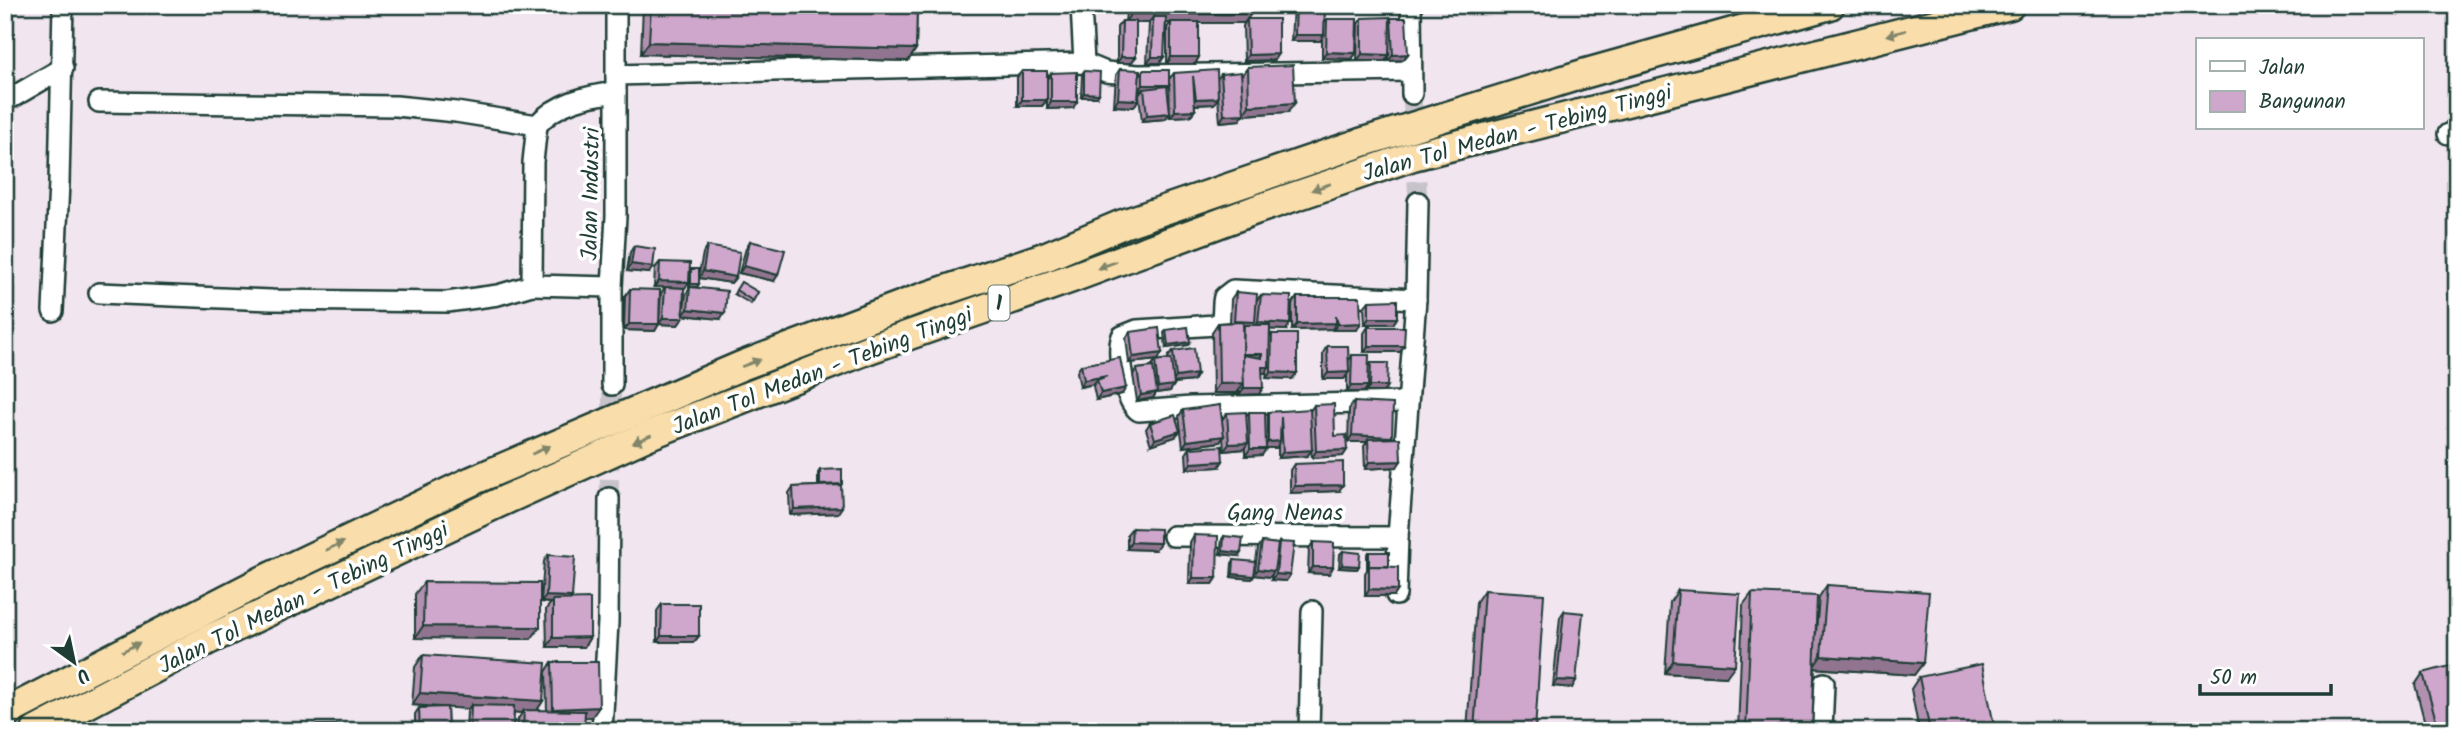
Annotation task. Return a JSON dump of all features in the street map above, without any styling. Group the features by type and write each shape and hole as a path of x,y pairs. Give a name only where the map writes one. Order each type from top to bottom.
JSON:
{"highway":[{"name":"1","path":"5,713 262,581 472,481 741,366 916,300 1047,256 1123,224 1360,143 1583,74 1830,5"},
{"name":"Jalan Tol Medan - Tebing Tinggi","path":"36,731 210,639 484,510 649,435 872,348 1413,156 2010,5"}],"street":[{"path":"53,311 63,5"},
{"name":"Jalan Industri","path":"612,384 612,287 616,216 616,5"},
{"path":"1081,5 1084,63"},
{"path":"1411,5 1412,94"},
{"path":"532,285 533,162 537,125 546,115 616,84 1084,63 1106,72 1138,75 1411,71"},
{"path":"5,99 63,68"},
{"path":"99,102 396,106 537,125"},
{"path":"1396,595 1416,299 1418,202"},
{"path":"99,293 272,300 447,302 498,295 532,285 612,287"},
{"path":"1407,402 1191,407 1150,412 1136,410 1126,393 1120,348 1122,336 1130,332 1216,325 1223,316 1224,297 1233,290 1416,299"},
{"path":"602,731 598,668 608,622 609,498"},
{"name":"Gang Nenas","path":"1173,536 1398,537"},
{"path":"1309,731 1312,611"},
{"path":"1822,731 1824,683"}],"building":[{"path":"651,5 917,5 916,49 649,42"},
{"path":"1132,5 1251,5 1251,14 1131,14"},
{"path":"1281,5 1281,7 1251,7"},
{"path":"1296,5 1325,5 1324,35 1295,35"},
{"path":"1153,17 1166,17 1164,57 1152,57"},
{"path":"1390,17 1389,55 1362,54 1362,18"},
{"path":"1391,18 1406,18 1408,54 1393,55"},
{"path":"1247,19 1278,19 1278,54 1248,55"},
{"path":"1327,19 1357,19 1356,53 1326,52"},
{"path":"1122,21 1136,21 1136,57 1121,57"},
{"path":"1171,22 1199,22 1199,57 1171,57"},
{"path":"1293,65 1295,103 1249,106 1248,67"},
{"path":"1120,69 1140,70 1138,100 1118,99"},
{"path":"1143,70 1169,70 1169,85 1143,85"},
{"path":"1217,70 1218,98 1196,99 1193,76 1195,110 1175,111 1174,73"},
{"path":"1022,71 1047,71 1047,100 1022,100"},
{"path":"1084,71 1100,72 1099,94 1084,93"},
{"path":"1077,72 1077,102 1051,102 1051,73"},
{"path":"1241,72 1244,114 1224,115 1221,74"},
{"path":"1167,86 1170,113 1147,115 1144,89"},
{"path":"750,241 785,250 778,275 744,266"},
{"path":"634,246 655,249 653,267 631,264"},
{"path":"707,246 740,252 736,277 703,271"},
{"path":"660,262 690,263 689,282 659,281"},
{"path":"691,269 699,269 699,284 691,284"},
{"path":"741,282 758,292 753,301 736,290"},
{"path":"665,287 684,288 683,318 663,318"},
{"path":"690,287 727,291 725,313 688,309"},
{"path":"630,289 660,290 659,324 629,324"},
{"path":"1236,292 1257,294 1255,322 1234,321"},
{"path":"1261,295 1291,296 1290,324 1258,322"},
{"path":"1297,297 1360,297 1361,323 1338,324 1336,316 1336,323 1297,324"},
{"path":"1397,300 1397,318 1369,318 1369,301"},
{"path":"1243,322 1244,383 1219,384 1218,323"},
{"path":"1244,325 1270,325 1269,367 1262,367 1263,388 1244,388 1243,355 1262,358 1262,354 1243,354"},
{"path":"1188,327 1190,342 1168,345 1166,330"},
{"path":"1368,327 1405,327 1404,346 1368,346"},
{"path":"1159,328 1162,353 1133,357 1130,332"},
{"path":"1272,334 1297,334 1297,373 1271,372"},
{"path":"1327,346 1348,346 1349,372 1328,373"},
{"path":"1194,348 1197,374 1176,377 1173,351"},
{"path":"1352,355 1369,355 1368,386 1351,386"},
{"path":"1120,358 1126,388 1101,393 1097,380 1107,376 1084,380 1081,365"},
{"path":"1171,359 1174,385 1158,387 1155,361"},
{"path":"1371,363 1388,363 1387,386 1370,386"},
{"path":"1153,367 1157,392 1141,395 1137,369"},
{"path":"1354,402 1393,404 1392,437 1352,435"},
{"path":"1334,404 1335,436 1346,435 1347,450 1316,451 1314,405"},
{"path":"1220,405 1224,436 1187,441 1183,410"},
{"path":"1310,409 1312,450 1283,452 1281,417 1280,441 1268,442 1268,412"},
{"path":"1246,412 1248,443 1229,444 1227,413"},
{"path":"1249,412 1265,412 1266,449 1250,449"},
{"path":"1175,415 1180,431 1155,439 1150,423"},
{"path":"1400,438 1401,461 1369,462 1368,439"},
{"path":"1222,446 1223,461 1191,463 1190,448"},
{"path":"1343,462 1343,485 1295,486 1294,464"},
{"path":"842,469 842,484 820,485 820,470"},
{"path":"841,485 842,507 794,509 793,487"},
{"path":"1132,528 1160,529 1160,543 1131,542"},
{"path":"1194,535 1218,536 1217,578 1193,578"},
{"path":"1224,536 1243,538 1241,553 1223,551"},
{"path":"1262,542 1278,544 1274,571 1258,569"},
{"path":"1279,542 1294,543 1290,575 1276,574"},
{"path":"1313,542 1334,543 1333,567 1313,567"},
{"path":"1343,551 1360,553 1359,566 1342,565"},
{"path":"1369,552 1389,552 1389,566 1369,566"},
{"path":"548,555 575,557 572,597 546,596"},
{"path":"1234,560 1256,562 1254,576 1233,574"},
{"path":"1369,566 1398,567 1398,590 1369,589"},
{"path":"424,582 540,583 540,627 423,626"},
{"path":"1827,585 1929,592 1923,663 1821,656"},
{"path":"1484,590 1544,594 1535,731 1474,731"},
{"path":"1678,590 1740,594 1735,665 1673,661"},
{"path":"1752,593 1817,596 1812,731 1746,731"},
{"path":"590,599 590,637 553,638 553,600"},
{"path":"662,604 699,604 699,636 661,636"},
{"path":"1564,611 1583,613 1576,681 1557,680"},
{"path":"423,655 546,663 543,701 420,693"},
{"path":"552,662 598,662 599,707 553,709"},
{"path":"1982,664 1995,731 1930,731 1919,677"},
{"path":"2457,664 2457,718 2437,724 2423,673"},
{"path":"471,705 514,706 513,731 470,730"},
{"path":"447,707 448,731 420,731 419,708"},
{"path":"524,710 585,711 584,731 523,731"},
{"path":"776,721 799,721 799,731 776,731"},
{"path":"391,724 391,731 155,731 155,727"}],"tunnel":[{"path":"1412,94 1418,202"},
{"path":"609,498 612,385"}]}
